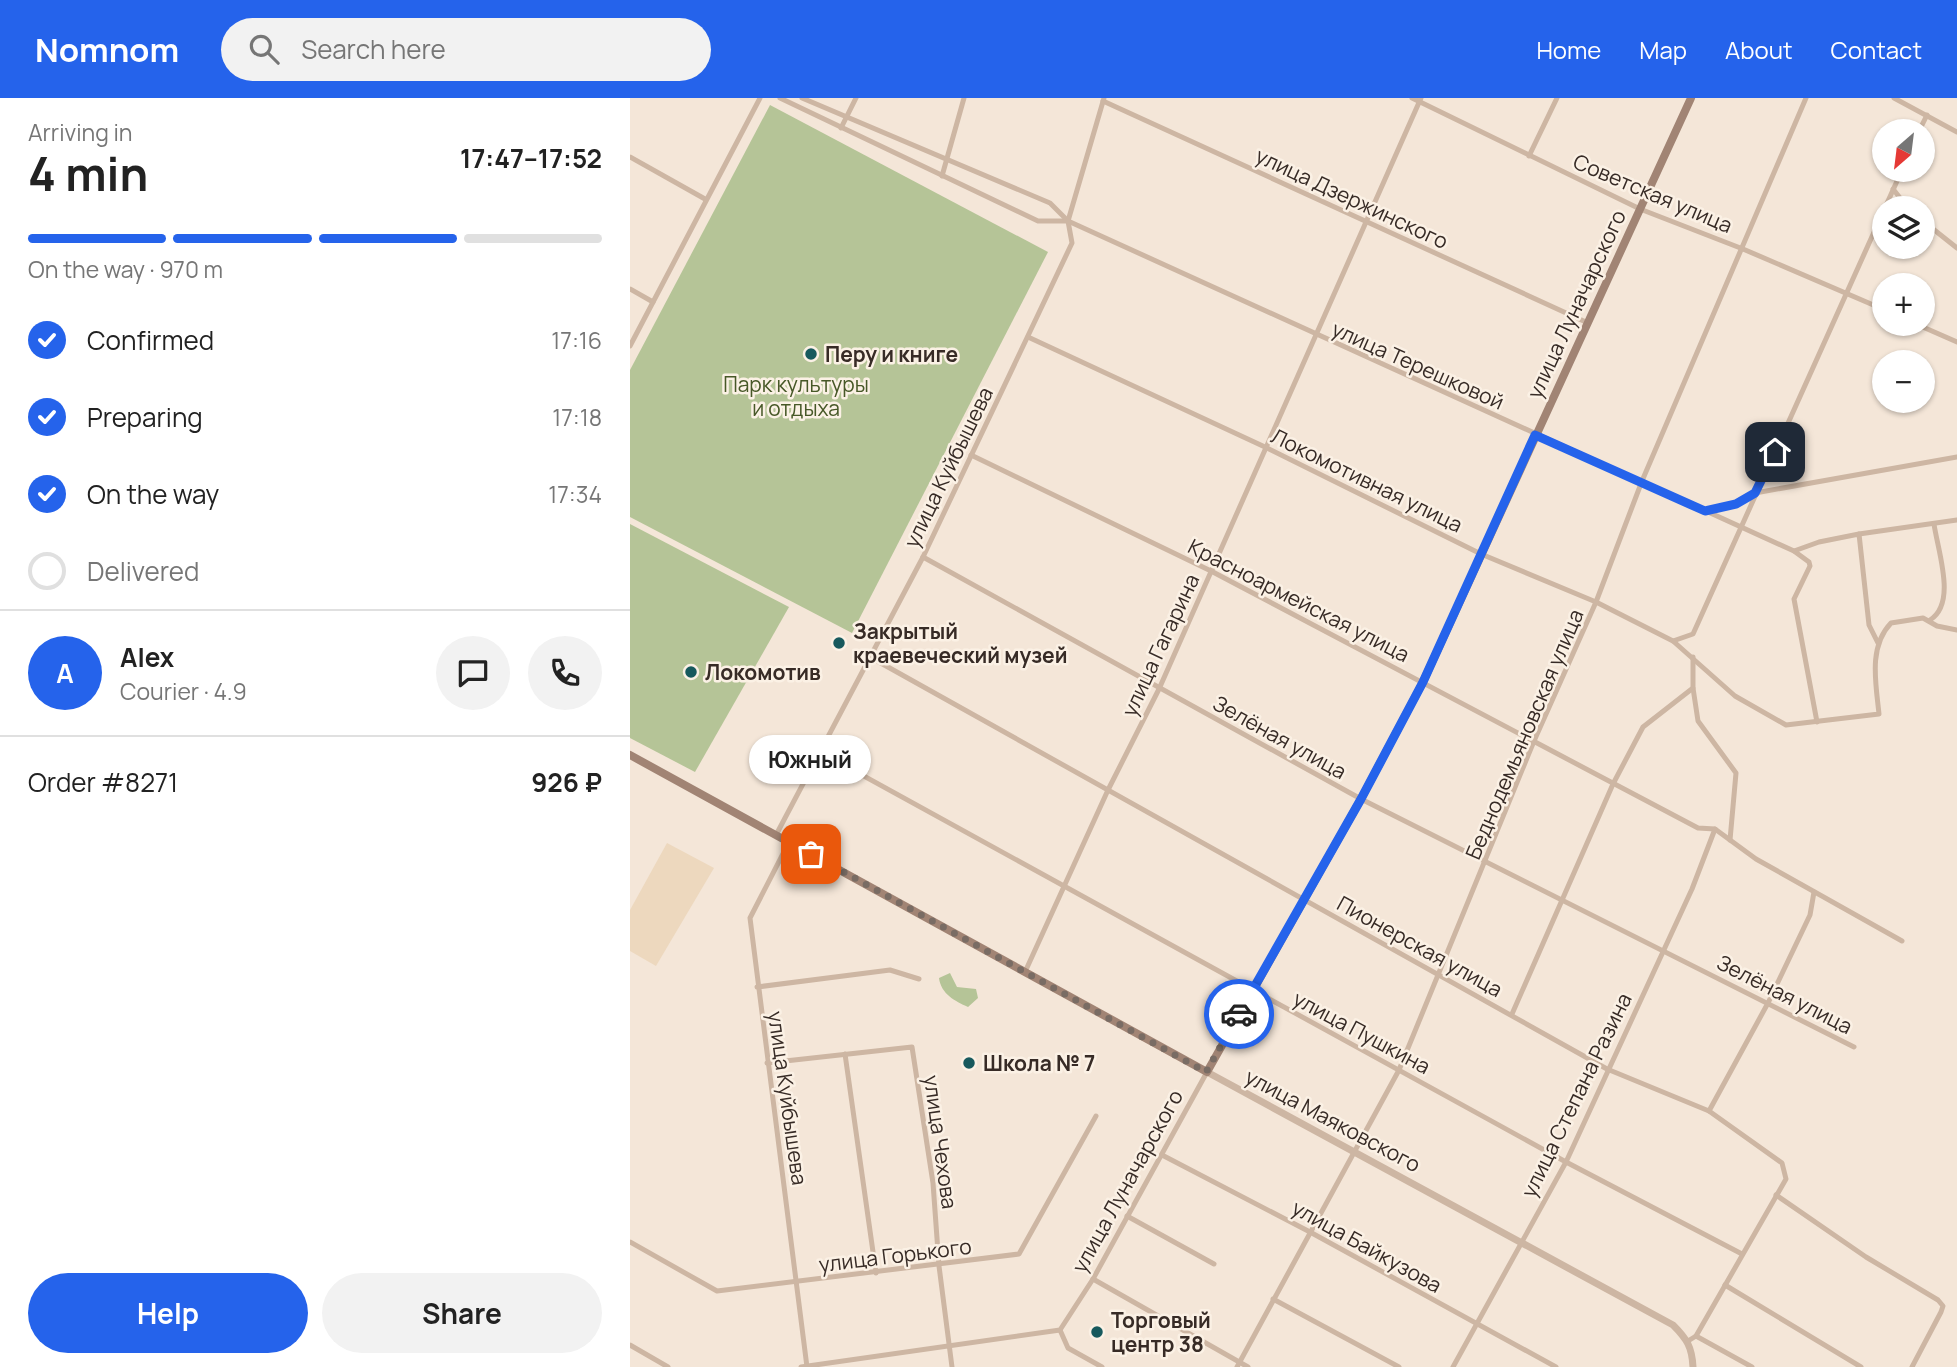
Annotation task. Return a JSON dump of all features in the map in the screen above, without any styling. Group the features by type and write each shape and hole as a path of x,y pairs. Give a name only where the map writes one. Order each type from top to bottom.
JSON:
{"main road":[{"name":"улица Луначарского","path":"1206,1072 1361,799 1423,682 1691,98"},
{"name":"улица Маяковского","path":"630,755 1206,1072"}],"street":[{"path":"630,346 760,98"},
{"name":"улица Терешковой","path":"780,98 1038,221 1068,221"},
{"name":"улица Терешковой","path":"802,98 1050,203 1068,221 1317,337 1794,551"},
{"path":"841,128 856,98"},
{"path":"942,176 964,98"},
{"name":"Советская улица","path":"1412,98 1640,209 1743,248 1872,304"},
{"path":"1529,156 1556,98"},
{"name":"Беднодемьяновская улица","path":"1238,1365 1399,1070 1534,741 1597,602 1643,481 1806,98"},
{"path":"1894,98 1957,132"},
{"name":"улица Куйбышева","path":"776,835 822,753 923,557 1072,243 1068,221 1104,100"},
{"name":"улица Дзержинского","path":"1104,100 1588,323"},
{"name":"улица Гагарина","path":"1025,972 1108,790 1159,689 1420,100"},
{"path":"1925,119 1927,115"},
{"path":"630,157 705,200"},
{"path":"1673,641 1693,634 1896,182"},
{"path":"1893,188 1899,196"},
{"path":"1935,230 1957,248"},
{"path":"630,289 653,302"},
{"path":"1935,332 1957,342"},
{"name":"Локомотивная улица","path":"1028,337 1265,447 1481,554 1597,602 1673,641 1735,696 1786,725 1879,714 1875,669 1878,643"},
{"name":"Красноармейская улица","path":"971,455 1211,571 1698,828 1715,829 1756,859 1902,940"},
{"path":"1705,511 1736,504 1755,493 1957,457"},
{"path":"1794,551 1819,542 1858,534 1957,520"},
{"path":"1930,620 1943,608 1945,595 1934,524"},
{"path":"1858,534 1869,625 1878,643"},
{"path":"1794,551 1809,562 1810,566 1794,599 1817,722"},
{"name":"Зелёная улица","path":"923,557 1361,799 1487,860 1854,1047"},
{"path":"1878,643 1891,623 1923,618 1937,626 1957,630"},
{"path":"1693,656 1693,688 1698,721 1736,773 1730,840"},
{"name":"Пионерская улица","path":"870,657 1438,978 1512,1014 1607,1069 1709,1111 1782,1163 1786,1179 1696,1336"},
{"path":"1512,1014 1565,900 1613,783 1643,727 1693,688"},
{"name":"улица Пушкина","path":"822,753 1566,1162 1742,1254"},
{"name":"улица Степана Разина","path":"1452,1367 1566,1162 1692,889 1715,829"},
{"name":"улица Куйбышева","path":"789,842 750,918 807,1367"},
{"path":"1709,1111 1768,1003 1810,915 1814,891"},
{"path":"757,987 890,970 919,979"},
{"name":"улица Чехова","path":"845,1054 912,1047 933,1184 939,1266 952,1367"},
{"path":"767,1063 845,1054 876,1273"},
{"name":"улица Маяковского","path":"1206,1072 1673,1325 1687,1339"},
{"name":"улица Луначарского","path":"1060,1330 1093,1279 1206,1072"},
{"name":"улица Горького","path":"630,1242 717,1291 939,1266 1019,1254 1096,1116"},
{"name":"улица Байкузова","path":"1162,1155 1310,1232 1556,1367"},
{"path":"1776,1195 1943,1306 1912,1367"},
{"path":"1127,1216 1214,1264"},
{"path":"1093,1279 1238,1365 1248,1367"},
{"path":"1725,1285 1861,1367"},
{"path":"1273,1298 1399,1367"},
{"path":"802,1367 1060,1330 1068,1348 1102,1367"},
{"path":"1693,1367 1692,1350 1687,1339 1696,1336 1752,1367"},
{"path":"630,1345 668,1367"}],"green space":[{"name":"Парк культуры и отдыха","path":"770,105 1048,252 852,633 630,517 630,370"},
{"name":"Локомотив","path":"630,524 789,607 695,772 630,738"},
{"path":"950,973 957,987 976,989 978,998 968,1007 946,993 940,984 939,978"}],"shaded area":[{"path":"667,843 714,868 656,966 630,951 630,910"}],"way so far":[{"path":"811,854 1206,1072 1239,1014"}],"place":[{"name":"Перу и книге","path":"811,354"},
{"name":"Закрытый краевеческий музей","path":"839,643"},
{"name":"Локомотив","path":"691,672"},
{"name":"Южный","path":"811,854"},
{"name":"Школа № 7","path":"969,1063"},
{"name":"Торговый центр 38","path":"1097,1332"}],"route":[{"path":"1239,1014 1361,799 1423,682 1535,435 1705,511 1736,504 1755,493 1775,452"}]}
